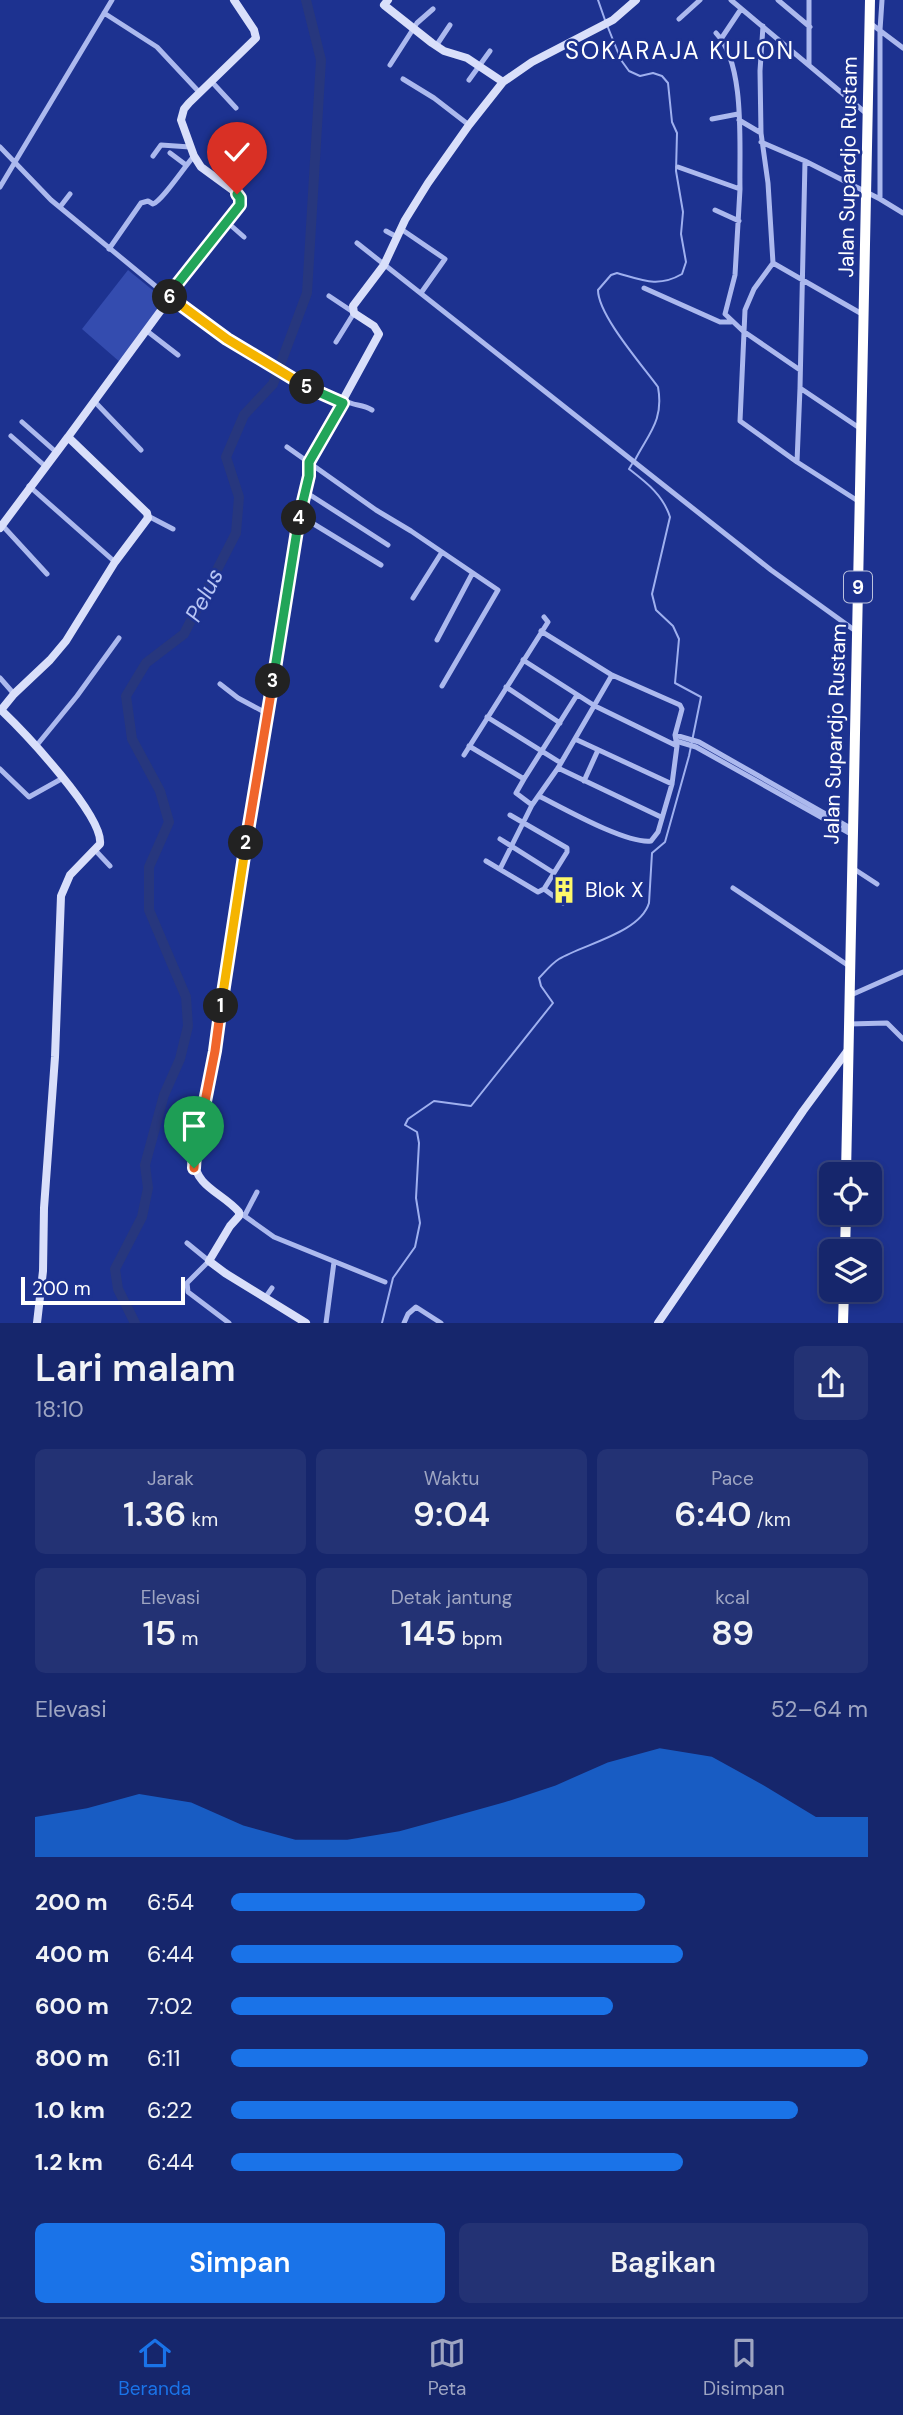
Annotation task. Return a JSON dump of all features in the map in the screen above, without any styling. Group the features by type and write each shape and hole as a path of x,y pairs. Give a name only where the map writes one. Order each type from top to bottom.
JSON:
{"highway":[{"name":"Jalan Supardjo Rustam","path":"846,1162 870,0"},
{"path":"843,1323 844,1302"}],"street":[{"path":"0,187 106,15 112,0"},
{"path":"47,574 1,526 147,331 173,290 240,205 240,198 201,167 194,156 181,120 184,110 256,38 254,30 234,0"},
{"path":"336,342 353,313 353,306 384,265 428,183 469,124 503,82 532,62 613,20 636,0"},
{"path":"680,19 700,0"},
{"path":"731,0 867,114"},
{"path":"778,0 810,27"},
{"path":"809,0 809,64"},
{"path":"880,199 882,0"},
{"path":"383,2 413,30 436,46 480,65 503,82"},
{"path":"390,65 417,23 433,9"},
{"path":"721,39 741,9"},
{"path":"106,15 157,47 200,93"},
{"path":"870,23 903,48"},
{"path":"436,46 450,25"},
{"path":"763,26 760,71 761,142 768,183 773,263 747,300 743,331 740,421 797,463 859,502"},
{"path":"716,33 728,52 736,86 739,117 739,221 735,275 725,314 743,331 800,370"},
{"path":"469,80 490,51"},
{"path":"402,79 469,124"},
{"path":"211,81 236,108"},
{"path":"712,119 739,117 761,133"},
{"path":"761,142 805,160 903,214"},
{"path":"153,156 161,145 190,146"},
{"path":"0,147 60,207 170,298 227,339 291,377 343,401 362,404 372,410"},
{"path":"170,153 186,165"},
{"path":"110,249 141,202 159,202 194,156"},
{"path":"797,463 805,160"},
{"path":"678,167 740,189"},
{"path":"60,207 70,194"},
{"path":"715,210 739,221"},
{"path":"227,222 244,237"},
{"path":"386,230 399,233 445,259 421,293"},
{"path":"357,243 771,570 857,632"},
{"path":"773,263 865,316"},
{"path":"644,288 720,322 731,322"},
{"path":"329,296 374,326 379,334 309,462 309,476 299,515 215,1051 194,1168 200,1180 274,1237 385,1282"},
{"path":"147,331 178,355"},
{"path":"800,388 861,429"},
{"path":"95,402 141,450"},
{"path":"22,422 56,452"},
{"path":"11,436 45,466"},
{"path":"68,437 148,516 173,529"},
{"path":"287,447 376,510 498,590 442,686"},
{"path":"29,486 115,562"},
{"path":"304,491 388,545"},
{"path":"299,515 381,565"},
{"path":"37,1323 43,1271 61,896 70,875 101,842 100,832 63,778 37,746 1,713 14,694 66,641 115,562 148,516"},
{"path":"413,598 442,552"},
{"path":"438,640 472,574"},
{"path":"464,755 548,622 544,617"},
{"path":"539,796 640,842 654,838 659,832 672,784 682,707 612,675 541,631"},
{"path":"37,746 119,638"},
{"path":"523,660 595,706 676,740 690,741 852,832"},
{"path":"500,869 532,805 559,766 612,675"},
{"path":"0,678 14,694"},
{"path":"220,684 268,714"},
{"path":"506,687 560,723"},
{"path":"532,805 516,793 577,695"},
{"path":"487,718 542,752 559,766 661,817"},
{"path":"575,739 672,784"},
{"path":"469,746 524,779"},
{"path":"584,780 598,750"},
{"path":"0,769 29,797 63,778"},
{"path":"486,861 536,892 544,889 568,850 510,815"},
{"path":"500,839 554,873"},
{"path":"95,850 110,866"},
{"path":"851,866 877,884"},
{"path":"733,888 849,966"},
{"path":"544,889 563,903"},
{"path":"848,996 903,972"},
{"path":"849,1024 887,1023 903,1039"},
{"path":"658,1323 848,1050"},
{"path":"229,1323 200,1302 186,1287 209,1261 257,1192"},
{"path":"187,1243 209,1261 306,1323"},
{"path":"326,1323 334,1262"},
{"path":"265,1298 272,1288"},
{"path":"404,1323 408,1314 416,1307 442,1323"}],"shaded area":[{"path":"128,270 166,301 121,363 82,329"}],"waterway":[{"name":"Pelus","path":"135,1323 118,1289 115,1269 142,1217 148,1188 145,1165 164,1095 180,1059 188,1026 186,997 149,910 149,867 169,822 160,791 132,739 126,696 146,663 184,634 236,533 239,497 226,457 244,415 273,384 307,293 321,60 306,0"},
{"path":"598,0 605,20"},
{"path":"607,25 621,60 629,71 640,76 653,73 662,76 668,83 672,122 677,133 676,171 683,212 681,234 686,262 682,274 657,282 617,273 611,275 598,290 605,313 613,326 658,387 657,417 635,460"},
{"path":"382,1323 393,1278 415,1247 420,1223 416,1198 419,1143 417,1132 405,1125 408,1119 434,1101 471,1106 553,1003 541,986 539,978 559,959 610,937 635,922 649,903 652,853 665,842 689,756 701,697 675,683 679,639 673,626 656,610 652,594 670,517 659,496 629,469 632,464"}],"place":[{"name":"Blok X","path":"564,890"}],"district":[{"name":"SOKARAJA KULON","path":"680,51"}],"route":[{"path":"194,1168 215,1051 288,576 309,476 309,462 343,403 307,387 227,339 170,298 173,290 240,205 237,194"}]}
